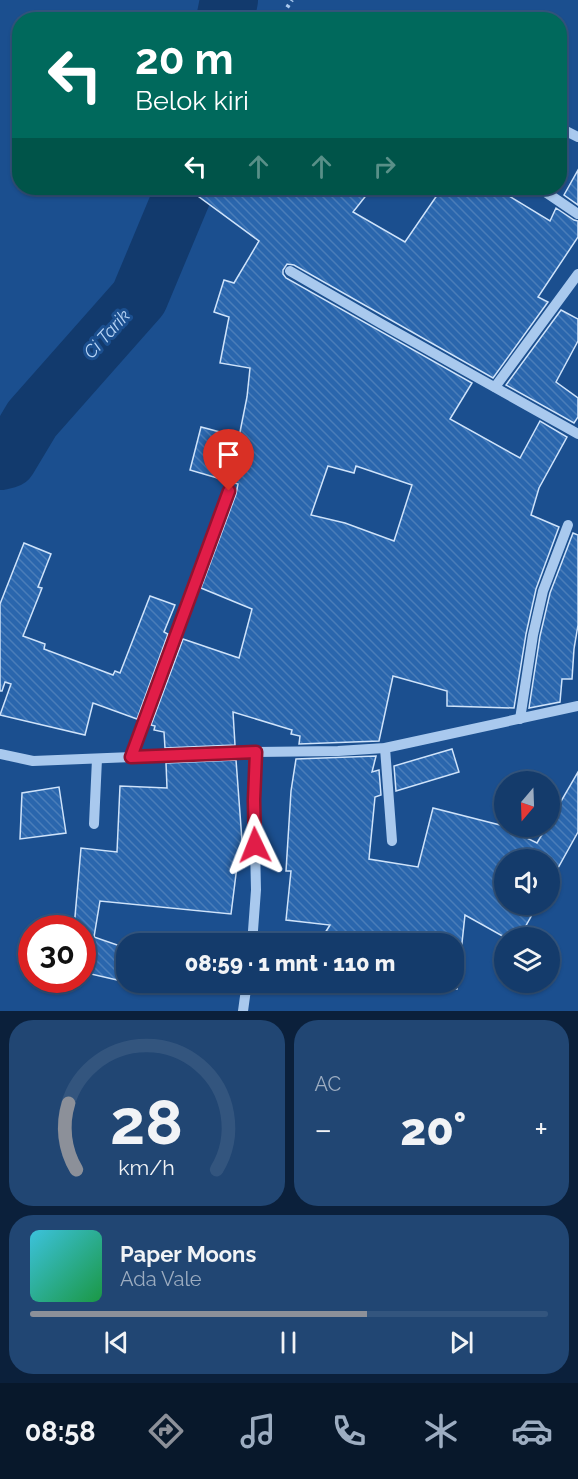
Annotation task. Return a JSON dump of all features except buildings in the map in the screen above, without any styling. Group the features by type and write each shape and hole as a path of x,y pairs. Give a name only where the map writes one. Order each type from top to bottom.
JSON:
{"street":[{"path":"549,195 578,214"},
{"path":"290,271 578,434"},
{"path":"495,387 578,274"},
{"path":"131,757 229,491"},
{"path":"520,719 540,602 568,525"},
{"path":"0,754 33,761 385,748 578,706"},
{"path":"385,748 392,841"},
{"path":"253,933 256,890 254,800 256,752"},
{"path":"94,824 97,759"},
{"path":"243,1011 246,993"}],"waterway":[{"name":"Ci Tarik","path":"227,12 229,0"},
{"name":"Ci Tarik","path":"0,461 8,459 32,419 139,298 182,195"}],"route":[{"path":"229,491 131,757 256,752 255,845"}]}
